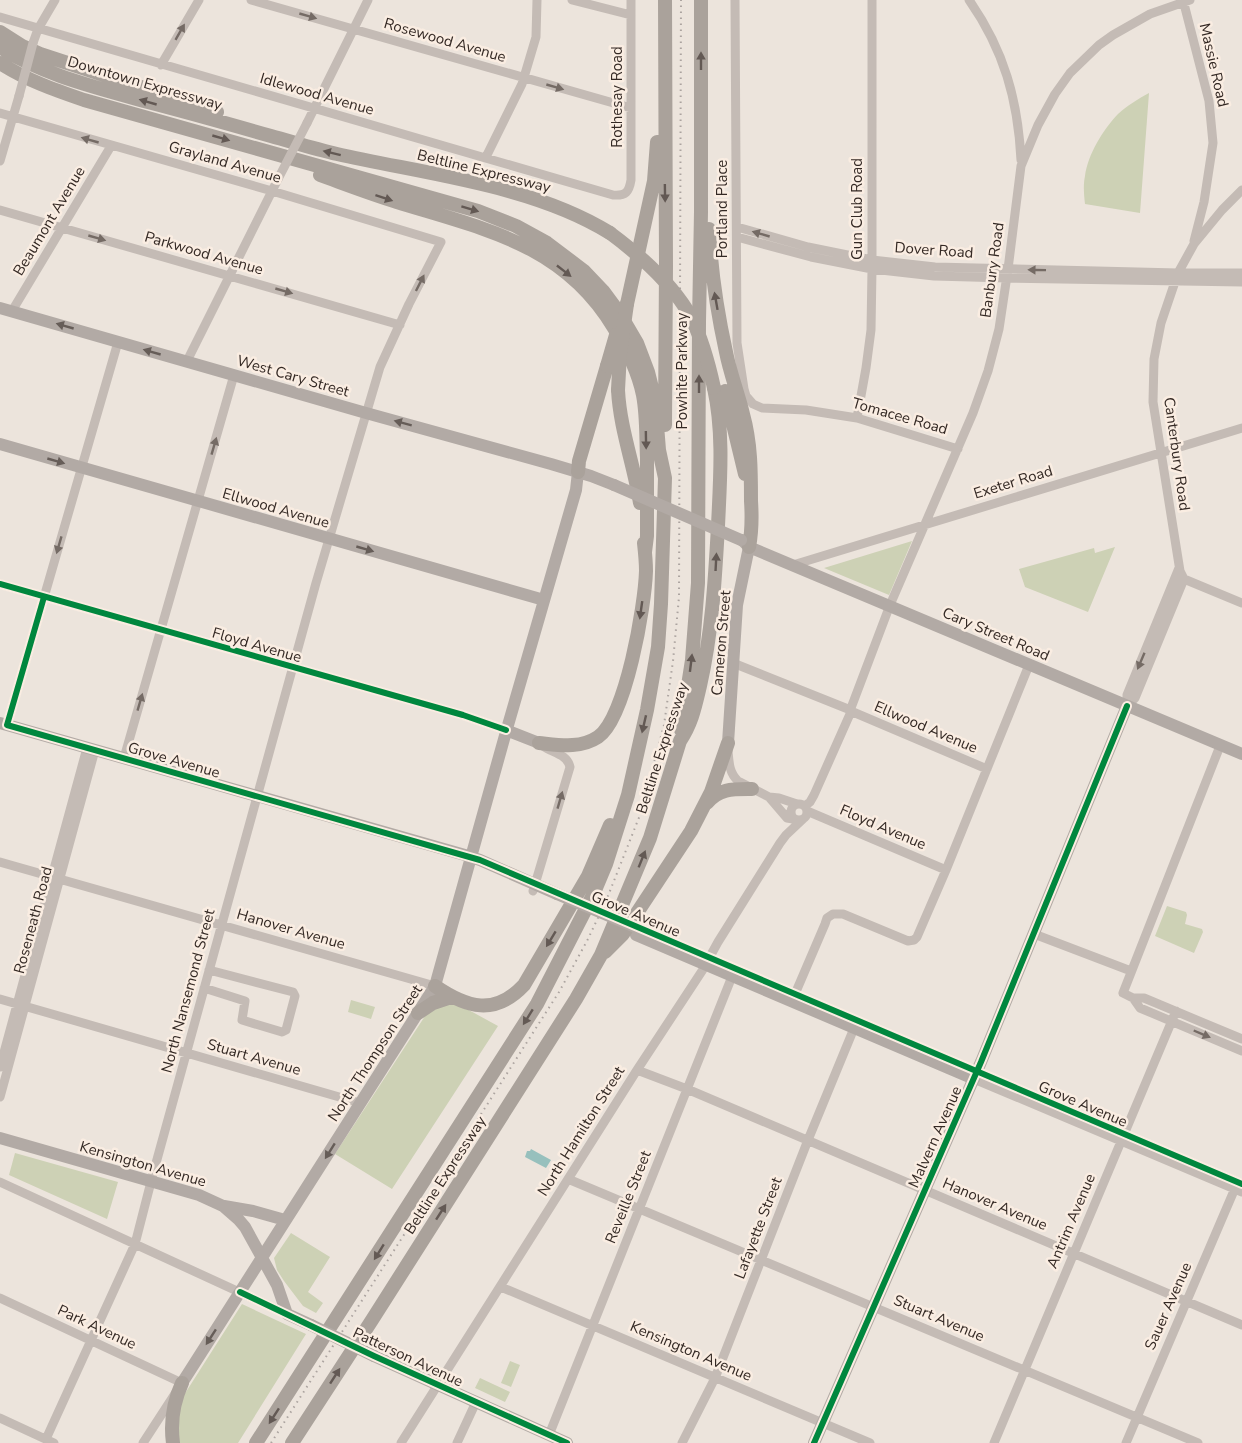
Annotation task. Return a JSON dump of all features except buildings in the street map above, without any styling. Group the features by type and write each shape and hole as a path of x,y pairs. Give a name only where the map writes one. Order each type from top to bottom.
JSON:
{"highway":[{"name":"Powhite Parkway","path":"665,0 665,478"},
{"name":"Powhite Parkway","path":"680,741 692,660 698,583 701,0"},
{"path":"0,32 40,54 209,109 285,140"},
{"name":"Downtown Expressway","path":"0,47 73,81 285,140"},
{"name":"Downtown Expressway","path":"0,63 35,82 84,99 252,147"},
{"path":"0,73 67,99 84,99"},
{"path":"539,742 563,745 582,744 605,730 611,721 631,666 636,643 646,570 645,552 637,482 621,418 618,390 620,353 627,304 654,181 659,110 664,93"},
{"path":"702,119 711,272 726,354 743,414 751,460 752,530 744,544"},
{"name":"Beltline Expressway","path":"285,140 335,154 508,192 553,205 592,222 630,248 663,279 678,297 714,363 720,390 717,400 720,464 714,597 708,645 689,729 680,741 650,838 601,955 533,1068 292,1443"},
{"path":"252,147 266,156 373,194 506,236 536,251 562,268 582,287 606,315 620,338 631,359 641,388 646,435 647,536 645,552"},
{"name":"Beltline Expressway","path":"252,147 478,211 532,234 573,262 593,280 612,303 643,357 656,399 659,450 665,478 662,604 647,710 628,795 606,864 593,895 537,1004 256,1443"},
{"path":"578,472 579,461 627,304"},
{"path":"720,390 752,502"},
{"path":"601,955 623,934 691,831 711,792 728,743"},
{"path":"704,807 713,796 724,791 752,789"},
{"path":"435,986 451,997 468,1004 490,1005 509,999 524,985 588,876 610,824 628,795"},
{"path":"418,1013 432,1004 451,997"},
{"path":"173,1443 172,1416 175,1399 182,1383"}],"main road":[{"name":"West Cary Street","path":"6,309 591,476 615,489 744,544"},
{"name":"Ellwood Avenue","path":"0,444 544,600"},
{"name":"North Thompson Street","path":"182,1383 435,986 576,490 578,472"},
{"name":"Cary Street Road","path":"744,544 1242,754"},
{"name":"Cameron Street","path":"728,743 737,605 744,544"},
{"name":"Malvern Avenue","path":"813,1443 975,1075 1127,706"},
{"name":"Grove Avenue","path":"4,724 436,848 975,1075"},
{"name":"Floyd Avenue","path":"506,730 539,742"},
{"name":"Kensington Avenue","path":"0,1138 199,1195 223,1206 239,1220 262,1256 287,1314"},
{"path":"223,1206 285,1220"},
{"path":"279,1292 313,1322"},
{"name":"Patterson Avenue","path":"287,1314 313,1322 375,1352 387,1362 567,1443"}],"street":[{"path":"0,161 33,43 38,29 55,0"},
{"path":"161,65 199,0"},
{"name":"Rosewood Avenue","path":"251,0 631,108"},
{"path":"187,362 368,0"},
{"path":"486,157 524,78 536,37 537,0"},
{"path":"572,0 632,15"},
{"name":"Rothesay Road","path":"626,193 631,180 631,0"},
{"name":"Portland Place","path":"735,0 737,343 746,396 753,404 762,408"},
{"name":"Gun Club Road","path":"857,418 871,330 872,0"},
{"path":"969,0 986,26 1004,64 1019,127 1022,166"},
{"name":"Banbury Road","path":"851,711 890,605 973,414 988,371 999,329 1022,166 1035,130 1070,73 1099,45 1150,14 1186,0"},
{"name":"Massie Road","path":"1186,0 1209,101 1213,143 1204,202 1194,244"},
{"name":"Idlewood Avenue","path":"2,18 613,195 620,196 626,193"},
{"name":"Grayland Avenue","path":"0,114 272,191 441,242"},
{"path":"1019,127 1035,130"},
{"name":"Beaumont Avenue","path":"6,309 63,228 111,146"},
{"name":"Canterbury Road","path":"1184,579 1179,568 1153,402 1155,359 1161,323 1176,277 1194,244 1242,190"},
{"path":"1204,202 1215,209 1222,210"},
{"name":"Parkwood Avenue","path":"0,210 400,325"},
{"name":"Dover Road","path":"737,227 872,264 934,276 1007,274 1176,277 1242,282"},
{"name":"Dover Road","path":"737,237 811,257 872,264"},
{"name":"North Nansemond Street","path":"50,1441 91,1341 135,1244 293,667 380,367 441,242"},
{"name":"Dover Road","path":"1176,277 1242,273"},
{"path":"4,724 44,597 118,342"},
{"path":"124,758 234,375"},
{"name":"Tomacee Road","path":"762,408 806,410 857,418 958,449"},
{"name":"Exeter Road","path":"793,565 1242,428"},
{"path":"1127,706 1127,695 1179,568"},
{"path":"1127,706 1135,699 1184,579 1242,603"},
{"name":"Floyd Avenue","path":"0,584 506,730"},
{"name":"Ellwood Avenue","path":"733,663 987,769"},
{"path":"793,998 825,924 833,914 843,914 908,941 914,940 919,933 1029,665"},
{"name":"North Hamilton Street","path":"401,1443 708,962 798,813 810,802 851,711"},
{"name":"Floyd Avenue","path":"534,888 570,767 566,757 546,748 539,742"},
{"name":"Floyd Avenue","path":"728,743 729,765 732,775 738,781 798,813 946,870"},
{"path":"1220,746 1123,993 1133,998 1144,998 1242,1039"},
{"name":"Roseneath Road","path":"0,1097 21,1005 91,749"},
{"name":"Floyd Avenue","path":"769,797 779,798 798,813"},
{"name":"North Hamilton Street","path":"786,835 798,813"},
{"name":"Hanover Avenue","path":"0,862 435,986"},
{"path":"1034,934 1131,970"},
{"path":"209,970 250,981 295,994 285,1032 242,1020 250,981"},
{"name":"Reveille Street","path":"549,1435 734,972"},
{"path":"204,988 245,1000"},
{"path":"1133,998 1140,1008 1242,1051"},
{"name":"Stuart Avenue","path":"0,999 360,1103"},
{"name":"Roseneath Road","path":"0,1067 21,1005"},
{"name":"Antrim Avenue","path":"994,1443 1176,1011"},
{"name":"Lafayette Street","path":"682,1443 716,1378 807,1140 856,1024"},
{"name":"Hanover Avenue","path":"637,1070 687,1089 1242,1325"},
{"name":"Grove Avenue","path":"975,1075 1239,1187"},
{"name":"Stuart Avenue","path":"568,1179 1198,1443"},
{"name":"Patterson Avenue","path":"0,1182 287,1314"},
{"name":"Sauer Avenue","path":"1126,1443 1187,1300 1239,1187"},
{"name":"Kensington Avenue","path":"501,1287 870,1443"},
{"name":"Park Avenue","path":"0,1298 182,1383"},
{"name":"North Thompson Street","path":"143,1443 182,1383"},
{"path":"457,1443 476,1402"},
{"path":"0,1418 50,1441"}],"green space":[{"path":"1149,93 1140,213 1085,204 1085,176 1089,159 1097,143 1118,114"},
{"path":"912,541 889,595 824,568"},
{"path":"1115,547 1088,612 1025,587 1019,569 1094,548 1095,553"},
{"path":"1167,906 1186,912 1185,924 1202,929 1203,932 1194,953 1155,936"},
{"path":"351,1000 375,1007 371,1019 348,1012"},
{"path":"447,1003 456,1003 498,1026 392,1189 335,1154 427,1013"},
{"path":"15,1153 118,1182 107,1219 9,1175"},
{"path":"291,1233 330,1257 308,1292 323,1303 316,1313 303,1306 277,1270 274,1258"},
{"path":"242,1304 306,1334 238,1443 177,1443 179,1410 184,1395"},
{"path":"510,1361 520,1365 511,1387 501,1383"},
{"path":"480,1378 510,1392 505,1402 475,1388"}],"water":[{"path":"531,1149 551,1160 546,1168 525,1157 527,1151"}],"railway":[{"path":"271,1443 559,992 606,901 640,815 664,725 679,597 681,0"}],"cycle path":[{"path":"0,584 463,715 506,730"},
{"path":"44,597 7,725 480,860 1242,1184"},
{"path":"814,1443 981,1062 1127,706"},
{"path":"240,1292 374,1356 567,1443"}]}
